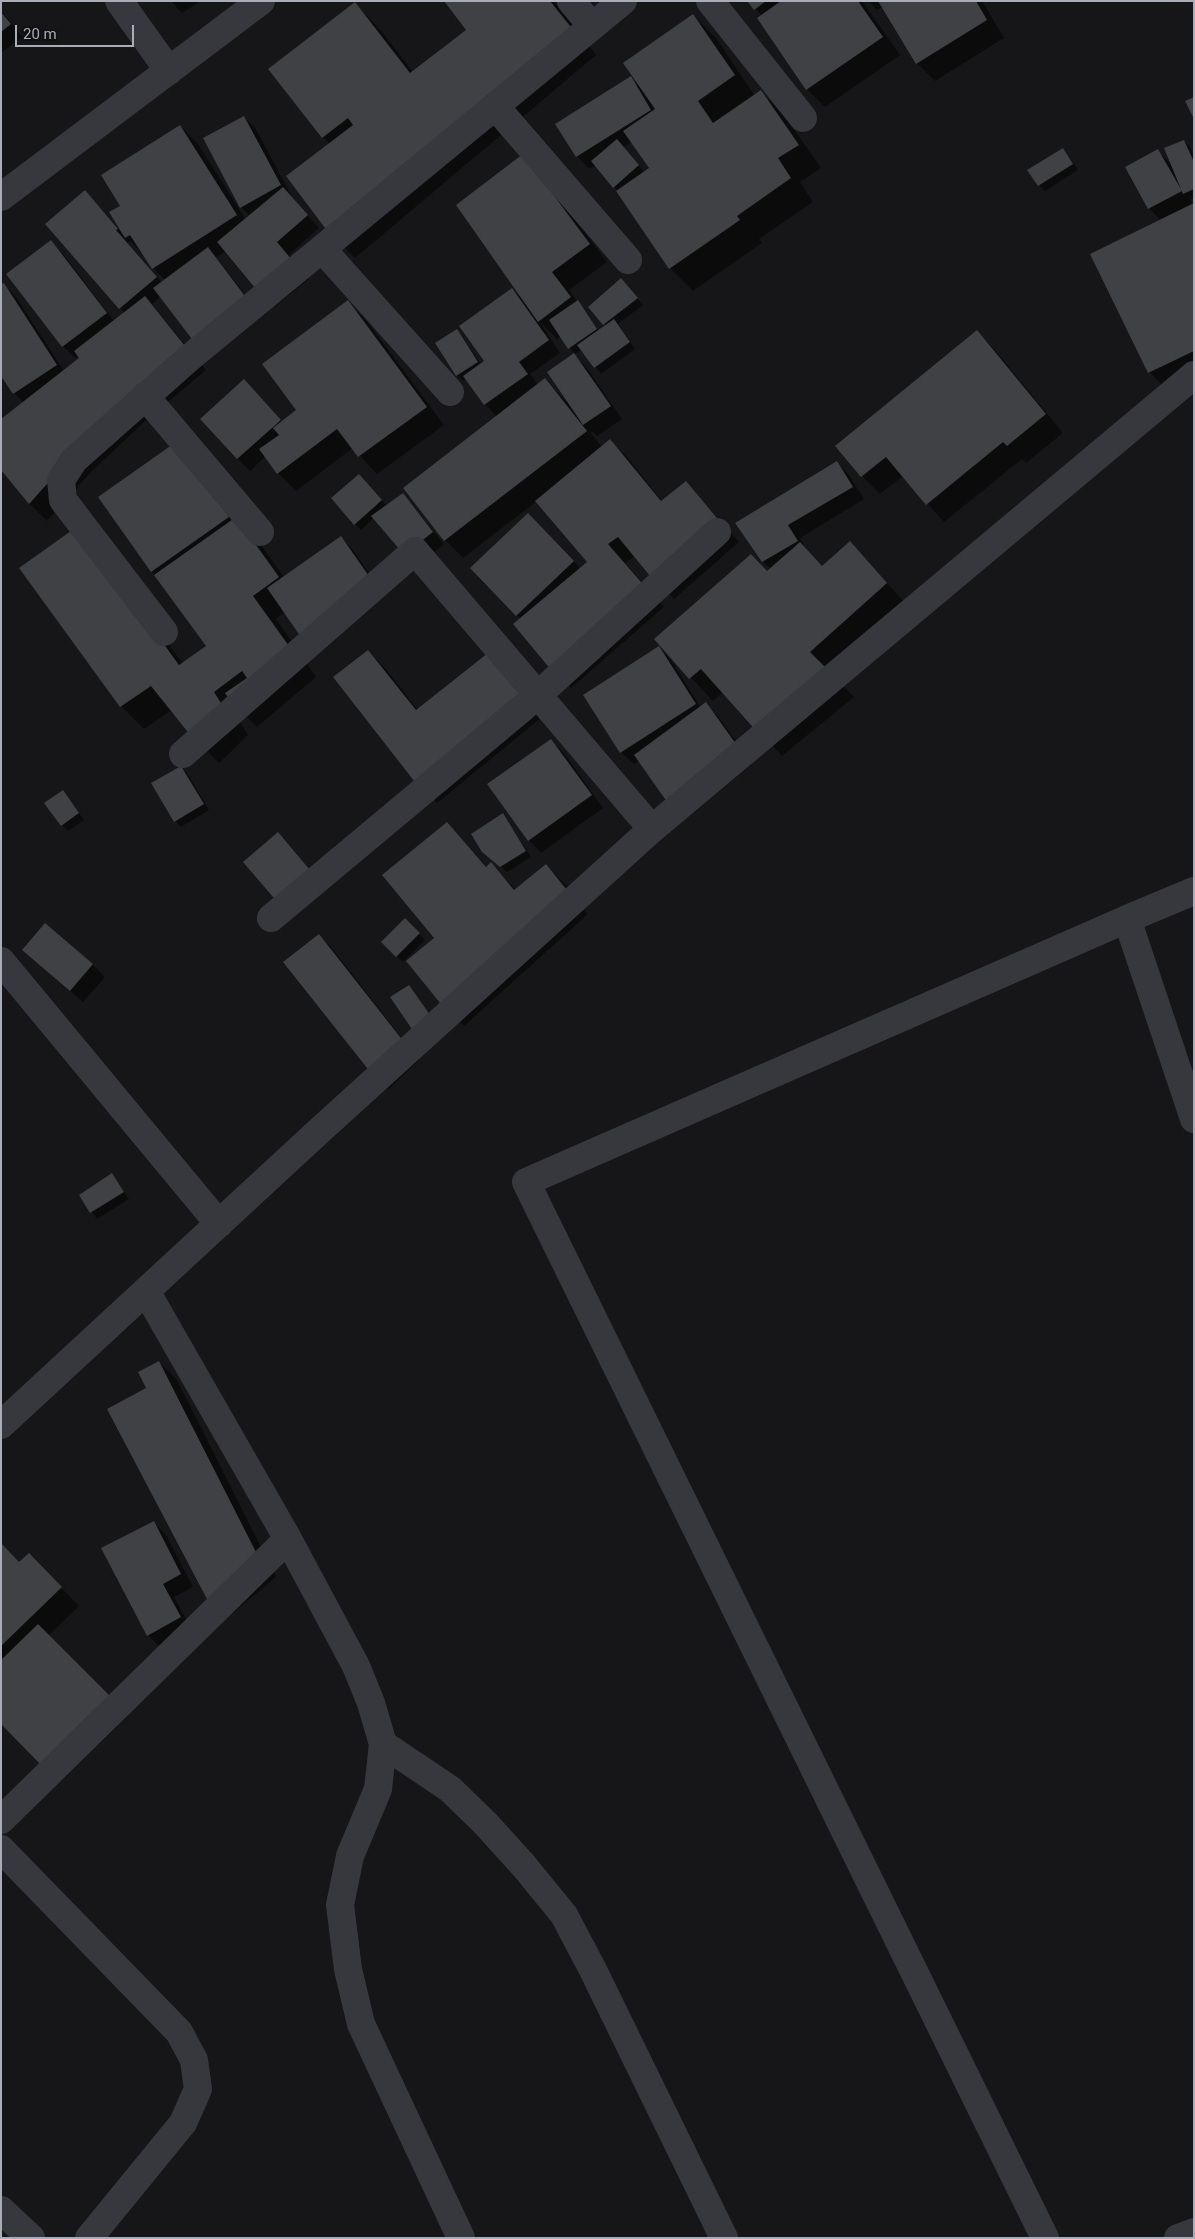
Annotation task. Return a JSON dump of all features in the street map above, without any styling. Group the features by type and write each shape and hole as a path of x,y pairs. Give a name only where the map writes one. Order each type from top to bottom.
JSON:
{"street":[{"path":"119,1 169,71"},
{"path":"1,197 261,1"},
{"path":"571,1 592,26"},
{"path":"164,632 63,500 61,480 74,460 145,396 623,1"},
{"path":"710,1 803,118"},
{"path":"495,106 628,260"},
{"path":"322,249 450,392"},
{"path":"1,1425 652,829 1194,375"},
{"path":"145,396 260,532"},
{"path":"271,918 538,695 717,532"},
{"path":"183,754 415,551 652,829"},
{"path":"1045,2238 526,1182 1194,891"},
{"path":"1127,919 1194,1119"},
{"path":"1,961 219,1224"},
{"path":"146,1291 288,1539 356,1666 371,1703 383,1744 378,1789 350,1856 340,1905 348,1969 361,2024 461,2238"},
{"path":"1,1820 288,1539"},
{"path":"383,1744 450,1789 486,1824 524,1866 564,1915 593,1970 724,2238"},
{"path":"1,1849 179,2032 194,2060 198,2089 184,2123 89,2238"},
{"path":"1,2210 31,2238"},
{"path":"1178,2238 1194,2232"}],"building":[{"path":"444,1 550,1 574,31 331,236 286,176 353,125 348,118 322,138 268,69 355,2 410,73 466,30"},
{"path":"747,1 766,1 754,10"},
{"path":"781,1 858,1 883,37 806,90 757,18"},
{"path":"878,1 976,1 987,20 916,64"},
{"path":"1,12 11,24 1,32"},
{"path":"693,14 735,75 698,101 713,123 761,90 799,145 778,158 791,178 737,216 740,220 669,269 616,191 649,168 623,131 655,109 623,63"},
{"path":"631,76 651,110 576,157 555,124"},
{"path":"1194,97 1194,119 1185,101"},
{"path":"244,116 281,185 240,208 203,138"},
{"path":"180,125 237,215 152,269 130,235 125,238 109,212 120,206 101,175"},
{"path":"617,139 639,165 613,188 591,161"},
{"path":"1184,140 1194,162 1194,189 1183,194 1164,148"},
{"path":"1063,148 1073,164 1038,186 1027,170"},
{"path":"1158,149 1182,191 1148,209 1125,167"},
{"path":"523,154 590,244 552,272 571,297 538,322 456,205"},
{"path":"283,187 308,215 277,242 297,266 261,295 217,242"},
{"path":"85,190 118,229 116,230 157,277 119,309 45,224"},
{"path":"1194,203 1194,351 1148,373 1090,254"},
{"path":"51,240 107,313 62,347 6,274"},
{"path":"208,247 251,304 198,347 153,288"},
{"path":"621,278 638,298 603,325 588,307"},
{"path":"4,283 57,365 13,394 1,376 1,284"},
{"path":"512,288 549,340 519,362 528,374 484,405 463,376 484,361 459,326"},
{"path":"145,296 189,351 74,454 29,504 1,470 1,419 79,358 74,351"},
{"path":"348,300 427,407 358,457 337,429 277,474 259,449 279,435 273,428 296,410 262,364"},
{"path":"578,300 597,329 568,349 549,320"},
{"path":"614,319 630,342 594,368 577,345"},
{"path":"457,329 478,362 456,376 435,343"},
{"path":"977,330 1046,414 1007,446 1003,442 926,505 886,457 861,477 835,446"},
{"path":"574,353 611,406 583,425 547,372"},
{"path":"545,378 587,431 444,541 403,488"},
{"path":"244,379 281,420 237,459 200,419"},
{"path":"610,439 661,501 686,481 722,524 655,582 618,537 608,544 647,589 552,671 513,624 587,562 535,501"},
{"path":"176,442 229,517 151,572 98,497"},
{"path":"837,461 853,487 788,525 798,541 762,562 735,523"},
{"path":"359,474 382,500 354,525 331,498"},
{"path":"403,493 433,532 415,546 406,557 371,516"},
{"path":"528,513 574,561 516,616 470,568"},
{"path":"236,517 279,577 253,596 294,653 233,705 225,693 247,678 242,671 214,692 226,711 195,741 151,686 120,707 19,568 78,526 179,665 206,646 154,575"},
{"path":"341,536 373,582 303,640 267,588"},
{"path":"850,541 887,583 810,652 832,674 759,734 701,669 689,679 654,639 751,554 767,571 800,542 822,566"},
{"path":"659,646 696,704 620,753 583,695"},
{"path":"493,649 530,694 418,786 333,677 368,650 416,710"},
{"path":"706,702 741,751 672,809 634,755"},
{"path":"551,739 592,795 528,841 487,784"},
{"path":"181,766 204,804 174,822 151,783"},
{"path":"63,790 79,813 61,826 44,803"},
{"path":"503,813 526,851 500,867 482,852 471,834"},
{"path":"447,822 486,867 491,862 514,890 546,864 571,895 445,1009 406,961 434,938 382,875"},
{"path":"278,832 315,876 279,904 243,862"},
{"path":"405,918 420,933 396,957 381,942"},
{"path":"45,923 93,964 70,991 22,950"},
{"path":"319,934 408,1047 375,1078 283,962"},
{"path":"409,985 435,1022 416,1035 390,997"},
{"path":"112,1173 124,1192 90,1213 79,1195"},
{"path":"159,1361 259,1558 208,1601 107,1409 146,1388 138,1372"},
{"path":"154,1521 181,1574 163,1584 181,1617 147,1636 101,1548"},
{"path":"1,1543 19,1562 29,1553 62,1587 1,1646"},
{"path":"38,1624 111,1697 41,1765 1,1724 1,1660"}]}
